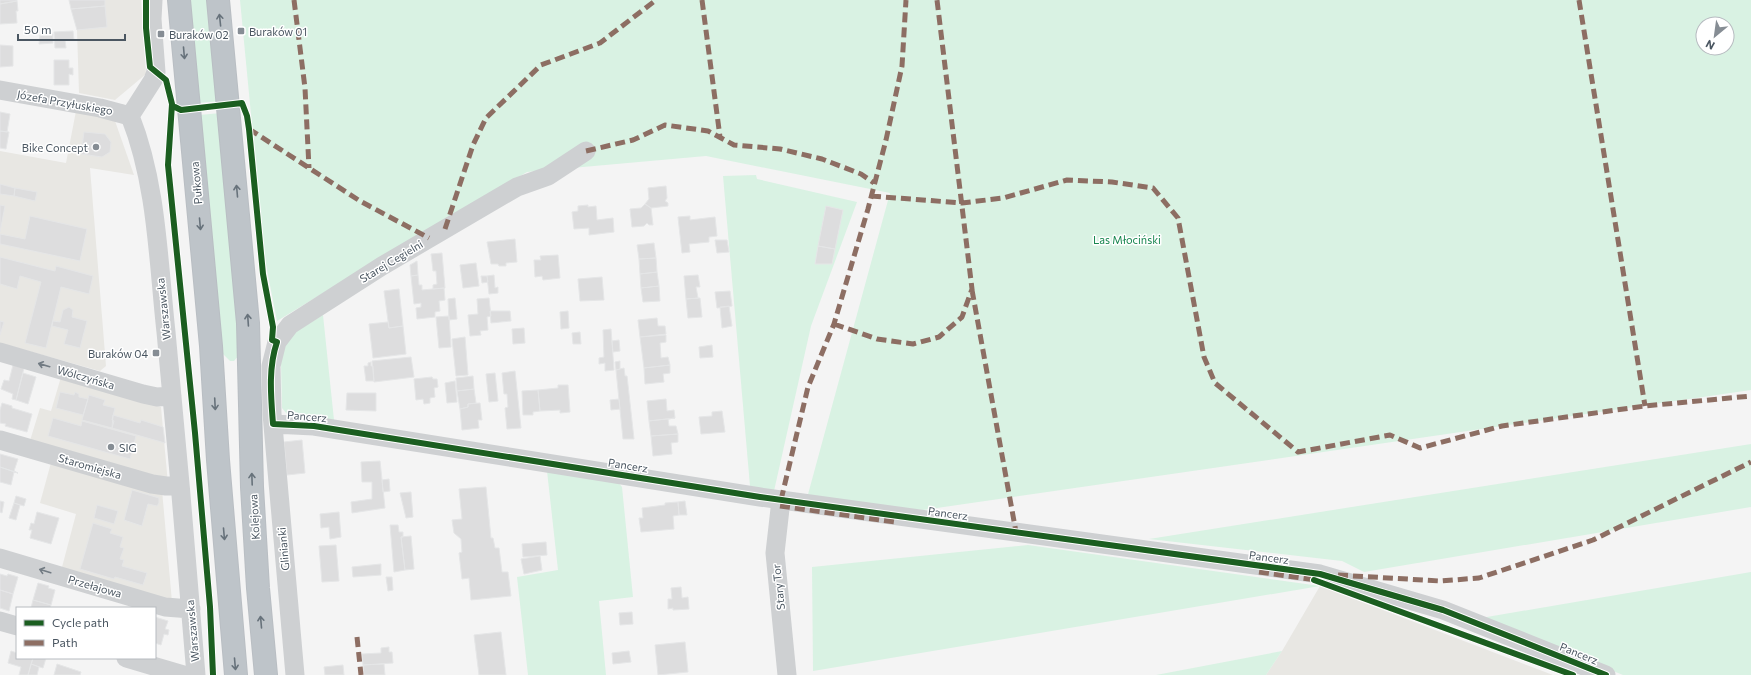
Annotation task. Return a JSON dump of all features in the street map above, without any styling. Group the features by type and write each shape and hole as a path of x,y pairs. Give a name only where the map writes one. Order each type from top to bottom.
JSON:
{"highway":[{"name":"Pułkowa","path":"179,0 213,365 218,460 236,675"},
{"name":"Kolejowa","path":"218,0 246,296 253,502 266,675"}],"street":[{"path":"130,116 153,80 156,72 152,23 153,0"},
{"name":"Józefa Przyłuskiego","path":"0,90 98,107 130,116"},
{"name":"Warszawska","path":"130,116 143,153 151,188 172,396 196,675"},
{"name":"Starej Cegielni","path":"273,424 272,359 277,342 290,325 342,290 429,238 517,187 548,176 586,151"},
{"name":"Wólczyńska","path":"0,352 150,396 172,396"},
{"name":"Pancerz","path":"273,424 299,424 323,427 781,500 1320,574 1443,610 1606,675"},
{"name":"Glinianki","path":"273,424 295,675"},
{"name":"Staromiejska","path":"0,440 159,485 180,486"},
{"name":"Stary Tor","path":"781,500 775,553 787,675"},
{"name":"Przełajowa","path":"0,558 165,607 191,609"},
{"path":"0,621 16,626"},
{"path":"129,659 184,675"}],"shaded area":[{"path":"69,0 141,0 146,74 115,100 79,93 77,30"},
{"path":"76,111 115,121 134,175 90,168 106,366 100,371 0,343 0,151 66,163"},
{"path":"61,377 161,407 168,484 29,444 40,408 51,411"},
{"path":"52,459 162,490 172,602 61,571 76,514 40,503"},
{"path":"1320,586 1553,675 1266,675 1282,651"}],"green space":[{"path":"188,0 210,0 221,101 198,103"},
{"name":"Las Młociński","path":"240,0 1751,0 1751,390 923,510 807,498 890,193 706,156 527,172 277,321 265,260"},
{"path":"221,113 240,354 234,361 230,361 222,353 199,115"},
{"path":"756,175 757,179 857,202 811,326 774,491 750,486 723,176"},
{"path":"323,315 334,420 287,414 282,408 281,363 287,337"},
{"path":"1751,444 1751,507 1364,572 1342,561 1149,539"},
{"path":"547,471 616,480 622,487 633,597 599,601 606,675 528,675 517,577 558,570"},
{"path":"1028,545 1320,586 813,671 812,567"},
{"path":"1751,572 1751,675 1623,675 1481,618"},
{"path":"1282,651 1266,675 1156,675"}],"building":[{"path":"0,0 17,0 17,1 0,4"},
{"path":"69,0 105,0 105,6 71,9"},
{"path":"17,1 17,23 0,24 0,4"},
{"path":"105,6 107,27 77,30 71,9"},
{"path":"73,31 74,40 65,40 66,48 55,48 54,32"},
{"path":"53,34 53,43 39,44 40,35"},
{"path":"0,45 13,46 13,66 0,67"},
{"path":"54,60 69,60 69,68 73,68 73,75 69,74 69,85 54,85"},
{"path":"0,112 10,114 7,132 0,131"},
{"path":"0,131 9,132 6,149 0,148"},
{"name":"Bike Concept","path":"84,132 105,134 111,142 110,152 102,157 81,154"},
{"path":"0,184 15,188 14,196 0,194"},
{"path":"666,186 667,198 665,201 668,203 668,206 651,208 645,204 649,199 648,188"},
{"path":"15,188 37,192 35,201 14,196"},
{"path":"645,204 651,208 653,225 649,225 647,223 644,226 632,227 630,209 641,208"},
{"path":"0,205 5,206 0,232"},
{"path":"588,205 588,207 596,206 597,220 613,218 614,232 589,235 589,228 574,229 572,212 578,211 578,206"},
{"path":"826,206 843,210 835,249 818,246"},
{"path":"30,216 87,229 80,261 0,244 0,234 25,239"},
{"path":"690,216 690,220 715,217 717,236 709,237 709,242 689,244 690,252 682,253 678,217"},
{"path":"515,239 517,262 506,263 506,266 491,264 487,242"},
{"path":"715,240 727,240 729,252 717,253"},
{"path":"654,243 656,258 639,259 637,245"},
{"path":"818,246 835,249 832,264 815,264"},
{"path":"442,253 445,288 433,289 433,285 437,284 436,271 433,271 431,254"},
{"path":"558,255 560,278 543,280 542,276 535,277 534,260 541,260 540,256"},
{"path":"0,257 55,271 56,266 93,276 89,294 61,287 46,348 25,343 41,282 20,276 17,289 0,284"},
{"path":"656,258 657,272 640,274 639,259"},
{"path":"417,261 418,275 411,276 410,265"},
{"path":"476,263 479,286 463,288 460,265"},
{"path":"657,272 659,286 641,288 640,274"},
{"path":"418,275 419,285 422,285 422,290 444,288 445,300 439,301 440,311 435,312 435,317 417,319 416,308 421,307 421,303 414,304 411,276"},
{"path":"494,275 495,288 498,287 498,293 489,294 487,276"},
{"path":"698,275 700,287 696,287 698,298 686,299 684,276"},
{"path":"481,276 487,276 488,282 482,283"},
{"path":"602,277 604,300 580,301 578,279"},
{"path":"659,286 660,301 643,302 641,288"},
{"path":"399,289 403,326 389,328 384,291"},
{"path":"730,291 732,306 717,308 715,292"},
{"path":"455,298 457,319 449,320 448,299"},
{"path":"489,298 491,316 487,317 488,330 480,331 481,335 470,336 468,315 478,314 477,299"},
{"path":"700,298 702,317 688,318 686,299"},
{"path":"729,306 732,326 722,328 720,307"},
{"path":"69,307 73,310 72,317 87,321 80,348 64,344 68,330 52,326 53,321 60,322 63,310"},
{"path":"490,311 510,311 511,321 491,323"},
{"path":"568,311 569,328 561,329 560,312"},
{"path":"449,316 451,347 439,348 436,317"},
{"path":"657,318 658,326 665,326 666,334 640,337 638,320"},
{"path":"0,321 4,322 0,335"},
{"path":"388,322 389,328 403,326 406,354 373,358 369,324"},
{"path":"524,328 525,343 513,344 512,329"},
{"path":"611,329 614,370 605,371 605,363 599,364 599,358 604,357 603,330"},
{"path":"580,332 581,344 573,344 572,333"},
{"path":"666,335 666,342 660,343 661,358 668,357 670,365 644,368 640,337"},
{"path":"465,337 468,375 456,376 452,339"},
{"path":"619,340 620,351 613,352 612,341"},
{"path":"712,345 713,357 700,358 699,347"},
{"path":"411,357 414,377 374,382 372,361"},
{"path":"620,361 620,369 616,370 615,362"},
{"path":"371,362 371,366 373,366 374,381 366,381 364,366 368,366 368,363"},
{"path":"13,365 24,368 16,400 12,399 13,394 1,389 4,380 9,381"},
{"path":"670,365 670,373 663,374 664,382 645,384 644,368"},
{"path":"624,368 625,376 627,376 634,439 623,439 616,370"},
{"path":"515,371 521,428 507,429 505,408 508,407 507,394 504,394 502,373"},
{"path":"23,373 36,377 28,404 16,400"},
{"path":"495,373 498,401 489,402 486,374"},
{"path":"473,376 474,389 457,391 456,378"},
{"path":"432,377 433,379 437,379 438,387 434,388 435,397 430,398 430,403 424,404 423,399 416,400 414,379"},
{"path":"455,381 457,402 447,403 445,383"},
{"path":"558,385 568,385 570,412 560,413 560,410 540,411 538,390 558,388"},
{"path":"474,389 476,403 468,404 468,407 460,409 457,391"},
{"path":"538,390 540,411 533,412 533,415 523,415 522,391"},
{"path":"60,392 74,395 75,392 79,394 79,397 88,399 83,415 56,408"},
{"path":"347,393 376,393 376,411 346,410"},
{"path":"89,395 105,400 103,405 115,408 112,428 82,420"},
{"path":"619,399 620,409 611,410 610,400"},
{"path":"666,399 667,411 674,410 675,418 649,421 647,401"},
{"path":"2,403 12,406 12,408 32,414 27,432 5,426 6,424 0,423 0,410"},
{"path":"480,403 482,420 478,420 479,428 462,430 460,409 468,407 468,404"},
{"path":"722,411 725,432 701,434 699,417 712,416 712,412"},
{"path":"113,415 140,423 141,420 163,427 165,443 112,428"},
{"name":"SIG","path":"53,418 81,426 82,421 136,436 130,459 48,436"},
{"path":"675,418 668,419 669,426 676,426 678,434 651,436 649,421"},
{"path":"678,434 678,442 671,443 672,454 653,456 651,436"},
{"path":"302,440 305,473 287,475 284,442"},
{"path":"0,454 18,459 14,471 18,473 0,467"},
{"path":"380,461 385,508 352,513 351,502 372,499 372,482 362,482 361,462"},
{"path":"0,467 18,473 14,472 11,485 0,482"},
{"path":"389,479 390,491 383,492 382,480"},
{"path":"486,487 491,538 493,538 495,548 499,548 502,572 508,572 511,596 471,600 469,578 462,579 459,553 462,552 461,539 454,533 452,520 462,519 459,489"},
{"path":"132,490 159,498 159,503 157,506 148,504 142,526 124,520"},
{"path":"411,492 413,517 406,518 400,493"},
{"path":"16,496 26,499 24,506 14,503"},
{"path":"0,501 4,502 2,513 0,512"},
{"path":"685,501 687,515 679,515 678,502"},
{"path":"678,502 679,515 673,516 674,529 641,532 639,518 643,518 642,508"},
{"path":"14,503 20,505 16,520 9,518"},
{"path":"97,505 118,511 114,524 94,518"},
{"path":"37,512 59,518 51,544 30,538 32,530 29,530 31,523 34,524"},
{"path":"339,512 341,537 330,539 329,527 321,528 320,514"},
{"path":"93,523 112,529 110,533 123,537 120,547 124,548 120,559 124,560 122,566 147,573 143,585 115,577 114,579 80,569"},
{"path":"390,525 398,525 399,532 403,532 403,537 401,537 405,570 394,572"},
{"path":"411,536 414,569 405,570 401,537"},
{"path":"546,542 547,555 523,557 522,544"},
{"path":"336,545 339,581 322,582 319,546"},
{"path":"540,556 542,570 524,574 521,559"},
{"path":"381,564 381,575 353,577 352,567"},
{"path":"0,574 7,576 8,574 18,577 13,594 0,590"},
{"path":"386,577 392,577 393,590 388,591"},
{"path":"38,583 49,586 48,588 55,590 51,605 33,600"},
{"path":"681,587 682,598 688,597 689,609 668,609 668,599 672,599 671,588"},
{"path":"0,590 13,594 9,611 0,608"},
{"path":"33,600 51,605 50,607 31,607"},
{"path":"632,612 633,624 620,625 619,613"},
{"path":"156,617 168,621 165,629 169,630 168,635 164,634 161,645 156,643"},
{"path":"501,632 506,675 479,675 474,635"},
{"path":"685,642 688,672 658,675 655,645"},
{"path":"389,647 389,652 392,652 393,663 363,665 362,654 381,653 381,648"},
{"path":"11,651 16,653 16,659 33,659 28,675 19,675 21,667 8,663"},
{"path":"629,651 631,662 613,664 612,653"},
{"path":"33,659 46,659 43,668 31,664"},
{"path":"31,664 39,667 37,675 28,675"},
{"path":"57,664 81,672 80,675 54,675"},
{"path":"384,664 385,675 364,675 363,665"},
{"path":"343,665 344,675 325,675 324,667"}],"marked path":[{"path":"294,0 305,88 309,168"},
{"path":"445,229 473,145 486,118 541,65 600,43 656,0"},
{"path":"702,0 720,137"},
{"path":"781,500 808,387 834,324 868,209 886,140 902,66 906,0"},
{"path":"834,324 877,339 913,344 939,337 962,317 972,289 937,0"},
{"path":"1579,0 1645,406"},
{"path":"586,151 633,140 665,125 708,131 734,145 780,149 822,159 861,174 874,183"},
{"path":"249,129 360,201 429,238"},
{"path":"871,196 962,203 1003,198 1067,180 1112,182 1153,188 1178,218 1204,357 1215,383 1298,452 1390,435 1420,448 1502,426 1645,406 1751,396"},
{"path":"972,290 1016,532"},
{"path":"1338,575 1440,581 1479,578 1593,540 1751,462"},
{"path":"780,506 895,522"},
{"path":"1259,572 1316,580"},
{"path":"357,637 361,675"}],"cycle path":[{"path":"146,0 146,28 150,67 166,80 172,104 168,165 195,433 210,607 213,675"},
{"path":"172,107 181,110 242,103 247,116 263,274 273,327 272,340 277,342 271,372 273,424 314,426 760,497 1320,574 1443,610 1606,675"},
{"path":"1314,580 1573,675"}],"place":[{"name":"Buraków 01","path":"241,31"},
{"name":"Buraków 02","path":"161,34"},
{"name":"Bike Concept","path":"96,147"},
{"name":"Buraków 04","path":"156,353"},
{"name":"SIG","path":"111,447"}]}
